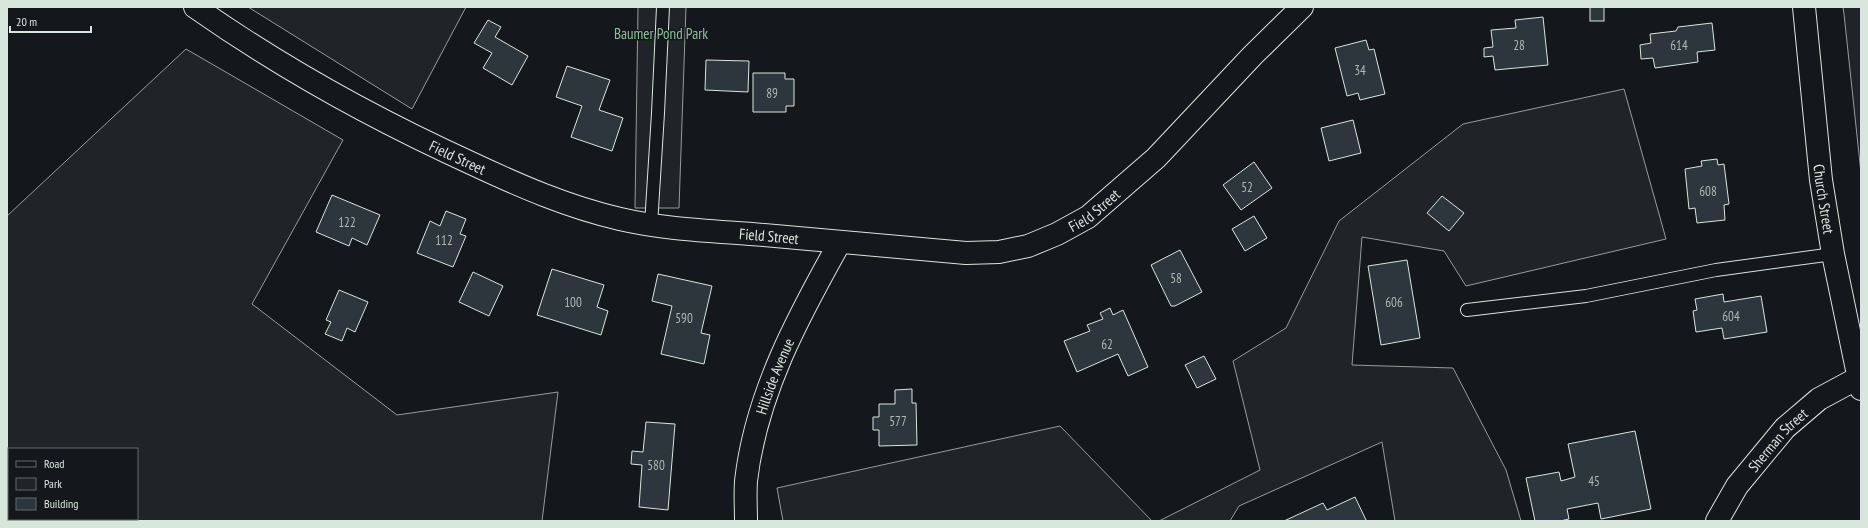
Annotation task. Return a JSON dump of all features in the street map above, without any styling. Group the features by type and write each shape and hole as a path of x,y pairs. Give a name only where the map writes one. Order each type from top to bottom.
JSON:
{"street":[{"name":"Field Street","path":"195,7 231,32 303,76 434,146 535,192 580,208 620,219 687,230 966,253 999,252 1028,246 1057,234 1088,217 1156,158 1253,55 1302,7"},
{"name":"Church Street","path":"1804,7 1821,180 1833,254 1860,383"},
{"name":"Hillside Avenue","path":"746,521 746,482 756,425 772,377 794,326 840,242"},
{"name":"Sherman Street","path":"1716,521 1737,486 1785,428 1819,399 1860,383"}],"lane":[{"path":"651,225 663,7"},
{"path":"1467,310 1586,296 1716,270 1833,254"}],"green space":[{"path":"248,7 466,7 412,109"},
{"name":"Baumer Pond Park","path":"638,7 686,7 679,208 635,208"},
{"path":"1843,7 1861,7 1861,173 1844,14"},
{"path":"186,49 343,140 252,304 397,415 558,392 542,521 7,521 7,216"},
{"path":"1624,89 1666,239 1466,286 1444,251 1362,237 1352,365 1453,368 1506,470 1521,521 1395,521 1382,442 1239,506 1230,521 1159,521 1260,470 1233,361 1286,328 1339,221 1463,124"},
{"path":"1060,426 1152,521 783,521 777,488"}],"building":[{"path":"1590,7 1604,7 1604,21 1590,21"},
{"path":"1543,17 1548,65 1495,70 1493,56 1484,57 1484,48 1493,47 1491,30 1516,28 1515,20"},
{"path":"488,20 501,27 495,37 528,56 512,85 483,68 492,53 474,43"},
{"path":"1712,23 1715,50 1697,52 1698,62 1655,68 1653,58 1641,59 1640,45 1651,43 1650,34 1676,31 1678,27"},
{"path":"1366,40 1369,50 1374,49 1385,94 1360,100 1358,93 1347,96 1335,48"},
{"path":"706,60 749,61 748,92 705,90"},
{"path":"567,66 610,80 599,110 623,118 612,151 571,137 582,106 556,97"},
{"path":"753,73 785,73 785,79 794,79 794,106 786,106 786,112 753,112"},
{"path":"1353,120 1361,153 1329,161 1321,128"},
{"path":"1717,159 1718,165 1724,164 1729,204 1724,205 1725,220 1697,223 1695,208 1689,209 1685,169 1702,166 1701,161"},
{"path":"1254,162 1272,188 1241,210 1223,185"},
{"path":"332,195 380,215 367,245 352,238 349,246 316,232"},
{"path":"1442,196 1464,213 1449,231 1427,213"},
{"path":"446,211 466,219 460,234 466,236 453,267 417,253 430,221 440,226"},
{"path":"1254,216 1267,238 1245,251 1232,229"},
{"path":"1180,250 1202,292 1175,306 1171,306 1151,265"},
{"path":"1407,260 1420,338 1381,345 1368,266"},
{"path":"552,269 604,285 597,307 608,311 601,335 537,315"},
{"path":"473,272 503,286 489,316 459,302"},
{"path":"658,274 712,286 701,333 710,335 704,364 661,354 672,306 652,301"},
{"path":"339,290 368,302 355,332 347,328 342,341 325,334 331,322 326,320"},
{"path":"1723,294 1724,302 1761,296 1767,332 1724,339 1722,328 1696,332 1693,311 1697,310 1695,299"},
{"path":"1110,308 1113,315 1123,310 1148,367 1128,376 1118,354 1077,372 1064,341 1090,331 1087,325 1103,319 1100,313"},
{"path":"1204,356 1216,379 1197,388 1185,365"},
{"path":"912,389 912,403 916,403 917,445 879,446 879,430 873,430 873,417 879,417 879,404 895,404 895,390"},
{"path":"646,422 675,424 668,510 639,507 642,465 631,464 632,451 643,452"},
{"path":"1635,431 1651,509 1601,519 1598,503 1567,509 1569,519 1560,521 1535,521 1526,478 1559,472 1561,481 1575,477 1568,444"},
{"path":"1355,497 1366,520 1364,521 1284,521 1323,503 1327,510"}]}
